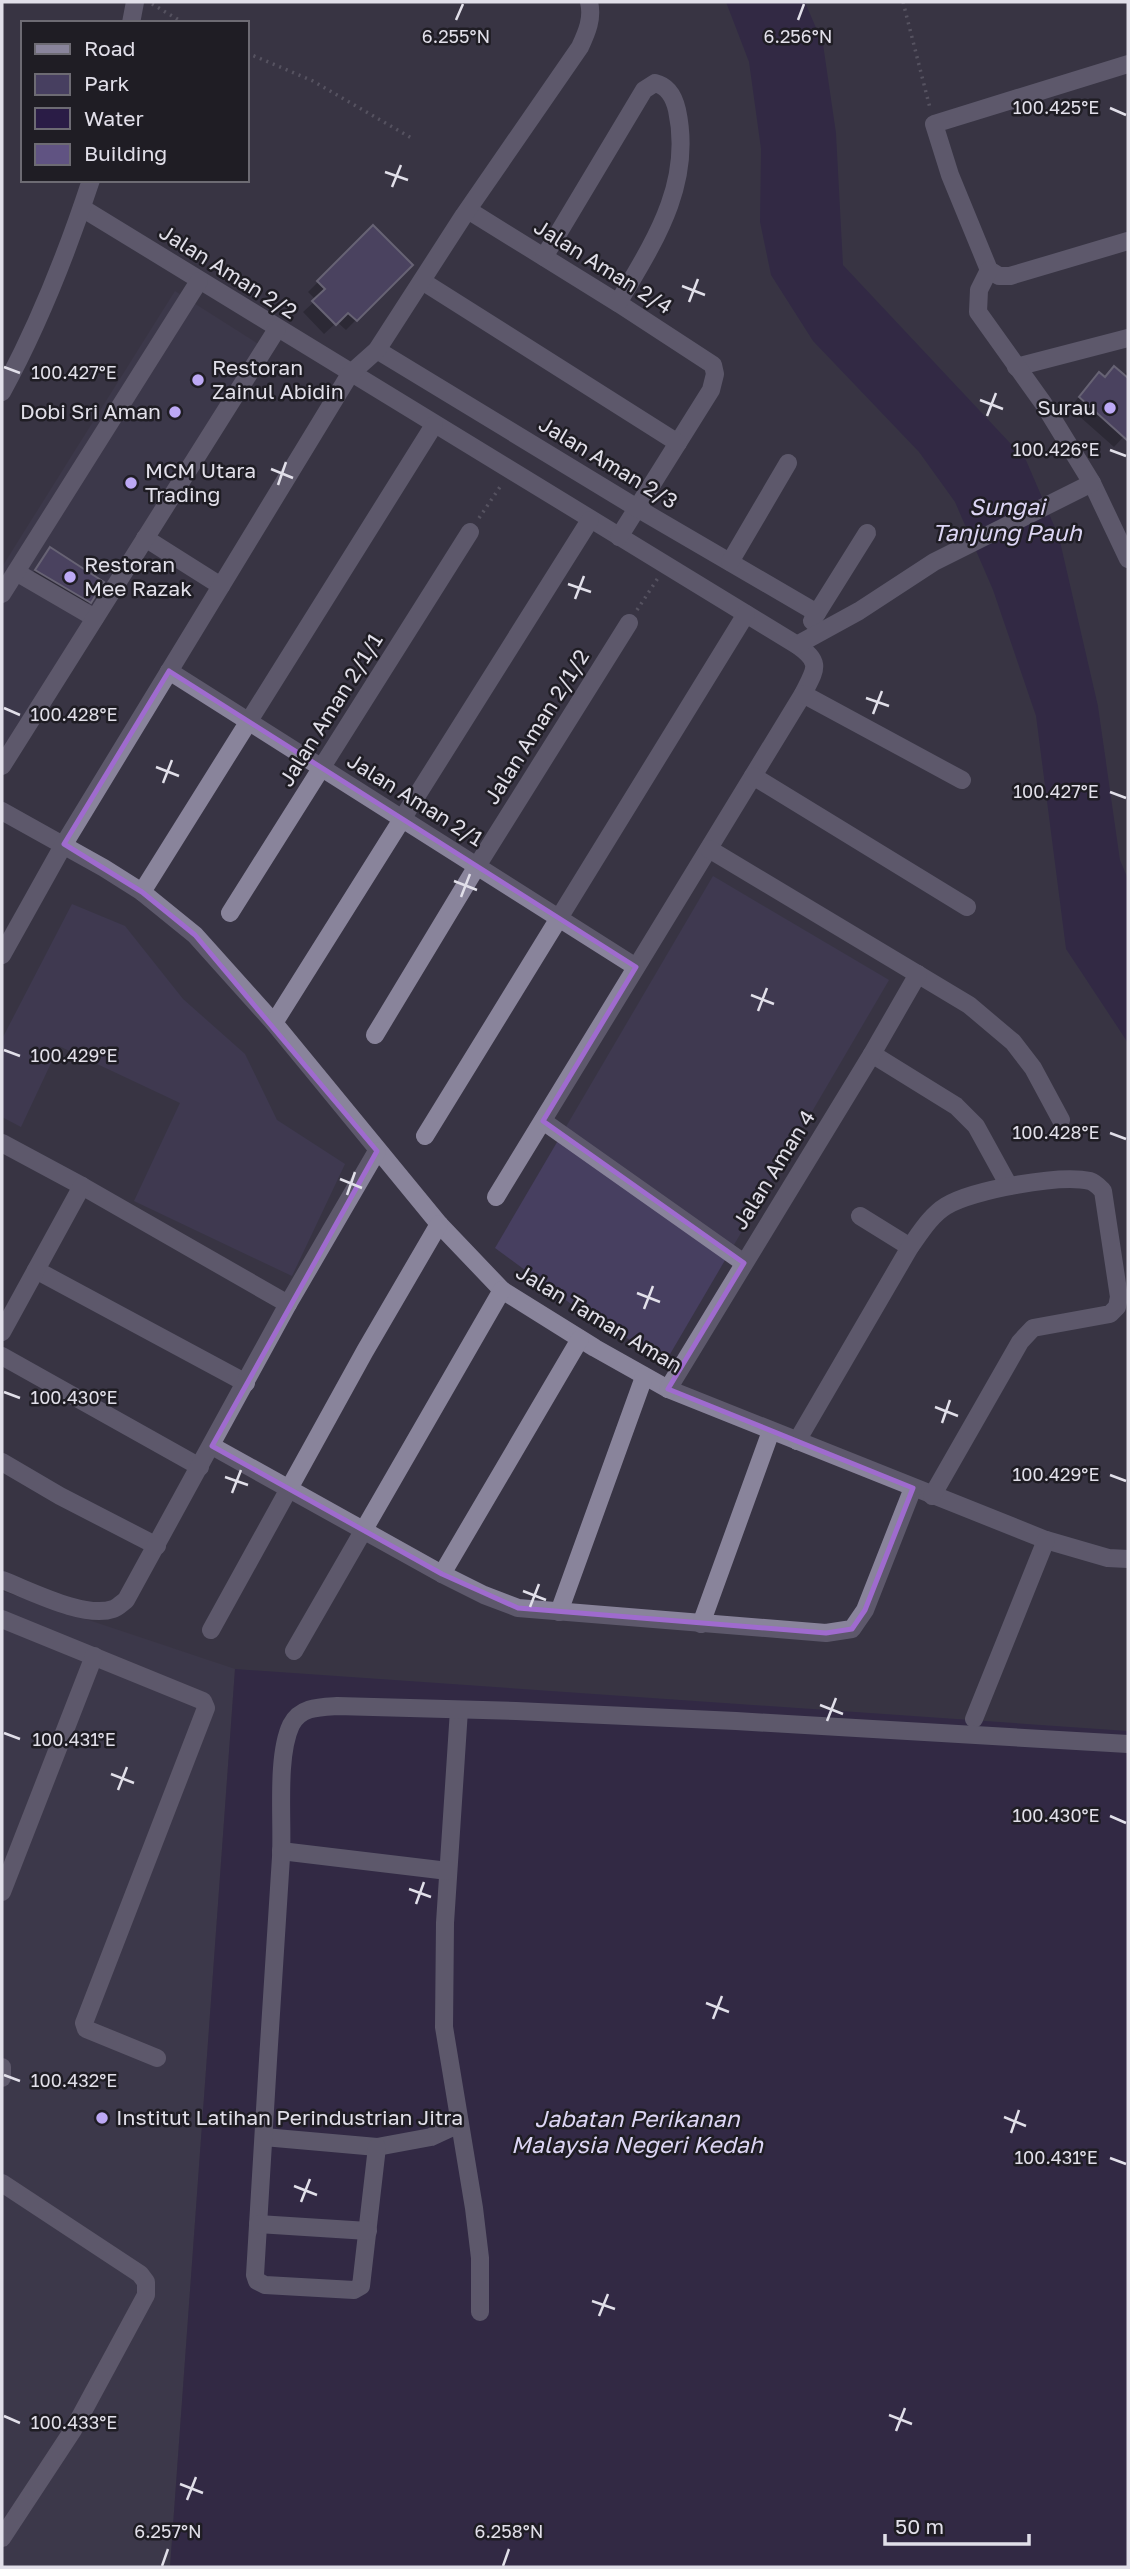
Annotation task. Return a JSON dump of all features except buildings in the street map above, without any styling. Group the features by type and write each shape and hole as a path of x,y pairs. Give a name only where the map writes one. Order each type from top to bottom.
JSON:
{"street":[{"path":"131,21 135,2"},
{"path":"2,955 64,845 350,374 377,350 468,210 580,47 588,29 591,9 589,2"},
{"path":"1128,64 934,124 950,175 989,270 999,276 1010,276 1128,241"},
{"path":"544,257 644,90 654,83 666,87 675,102 679,122 680,152 674,195 661,228 618,303"},
{"path":"2,392 47,298 90,182"},
{"name":"Jalan Aman 2/2","path":"82,208 797,645"},
{"name":"Jalan Aman 2/4","path":"468,210 713,365 715,374 711,390 678,443"},
{"path":"989,270 979,290 978,312 1043,403 1083,486 1128,559"},
{"path":"2,594 200,281"},
{"path":"422,281 678,443 619,537"},
{"path":"2,766 277,329"},
{"path":"1016,367 1128,338"},
{"name":"Jalan Aman 2/3","path":"377,350 817,613"},
{"path":"142,892 434,425"},
{"path":"730,562 788,463"},
{"path":"797,645 859,611 934,562 1083,486"},
{"path":"274,1023 590,520"},
{"name":"Jalan Aman 2/1/1","path":"230,913 470,532"},
{"path":"797,645 867,533"},
{"path":"145,538 221,586"},
{"path":"16,572 95,618"},
{"path":"425,1136 746,614"},
{"name":"Jalan Aman 2/1/2","path":"375,1035 629,624"},
{"path":"496,1197 803,694 816,663 812,656 797,645"},
{"name":"Jalan Aman 2/1","path":"169,671 636,967"},
{"path":"803,694 962,780"},
{"path":"753,776 967,907"},
{"name":"Jalan Taman Aman","path":"2,811 142,892 195,935 274,1023 439,1223 502,1290 580,1339 668,1389 1046,1540 1108,1558 1128,1559"},
{"path":"709,849 968,1005 1013,1042 1033,1068 1061,1120"},
{"name":"Jalan Aman 4","path":"668,1389 873,1054 918,974"},
{"path":"873,1054 963,1112 976,1126 1009,1186"},
{"path":"542,1121 744,1263"},
{"path":"2,1144 82,1186 288,1304"},
{"path":"2,1580 98,1611 114,1609 126,1600 288,1304 377,1151"},
{"path":"797,1441 910,1247 943,1207 964,1197 1009,1186 1070,1179 1097,1185 1103,1191 1119,1297 1117,1307 1110,1314 1034,1328 1020,1342 932,1496"},
{"path":"2,1332 82,1186"},
{"path":"860,1216 910,1247"},
{"path":"211,1630 439,1223"},
{"path":"36,1270 246,1383"},
{"path":"294,1651 502,1290"},
{"path":"442,1574 580,1339"},
{"path":"2,1356 200,1467"},
{"path":"559,1612 644,1377"},
{"path":"701,1624 771,1431"},
{"path":"212,1446 442,1574 484,1595 519,1608 827,1633 852,1629 865,1610 913,1488"},
{"path":"2,1462 60,1496 157,1546"},
{"path":"974,1719 1046,1540"},
{"path":"2,1619 203,1701 206,1708 84,2023 86,2029 157,2058"},
{"path":"2,1892 94,1656"},
{"path":"377,2147 361,2286 354,2290 265,2285 257,2281 255,2275 281,1851 284,1759 292,1723 302,1712 316,1707 337,1706 516,1711 1128,1744"},
{"path":"459,1710 445,1923 444,2027 480,2258 480,2312"},
{"path":"281,1851 448,1871"},
{"path":"2,2067 2,2078"},
{"path":"264,2137 377,2147 431,2137 460,2124"},
{"path":"2,2183 140,2274 146,2283 146,2295 73,2430 2,2538"},
{"path":"258,2224 368,2231"}],"path":[{"path":"148,2 181,21"},
{"path":"903,2 934,124"},
{"path":"248,53 313,81 413,139"},
{"path":"470,532 510,471"},
{"path":"629,624 666,566"}],"highlighted area":[{"path":"169,671 636,967 543,1121 744,1263 668,1389 913,1488 865,1610 852,1629 826,1633 518,1608 442,1574 212,1446 377,1151 195,935 142,892 64,844"}],"shaded area":[{"path":"175,291 263,347 2,763 2,567"},
{"name":"Institut Latihan Perindustrian Jitra","path":"2,1591 235,1669 170,2567 2,2567"}],"green space":[{"path":"713,876 889,980 666,1361 582,1312 495,1248"},
{"path":"72,904 125,926 183,999 245,1054 277,1120 345,1164 292,1276 134,1201 180,1103 59,1046 21,1127 2,1117 2,1039"}],"water":[{"name":"Sungai Tanjung Pauh","path":"726,2 805,2 823,44 836,133 843,265 1026,460 1059,537 1098,706 1120,860 1128,879 1128,1043 1066,949 1036,716 993,590 955,502 919,452 813,341 771,275 760,222 761,149 749,62"},
{"name":"Jabatan Perikanan Malaysia Negeri Kedah","path":"235,1669 1128,1731 1128,2567 170,2567"}],"place":[{"name":"Restoran Zainul Abidin","path":"198,380"},
{"name":"Surau","path":"1110,408"},
{"name":"Dobi Sri Aman","path":"175,412"},
{"name":"MCM Utara Trading","path":"131,483"},
{"name":"Restoran Mee Razak","path":"70,577"},
{"name":"Institut Latihan Perindustrian Jitra","path":"102,2118"}]}
